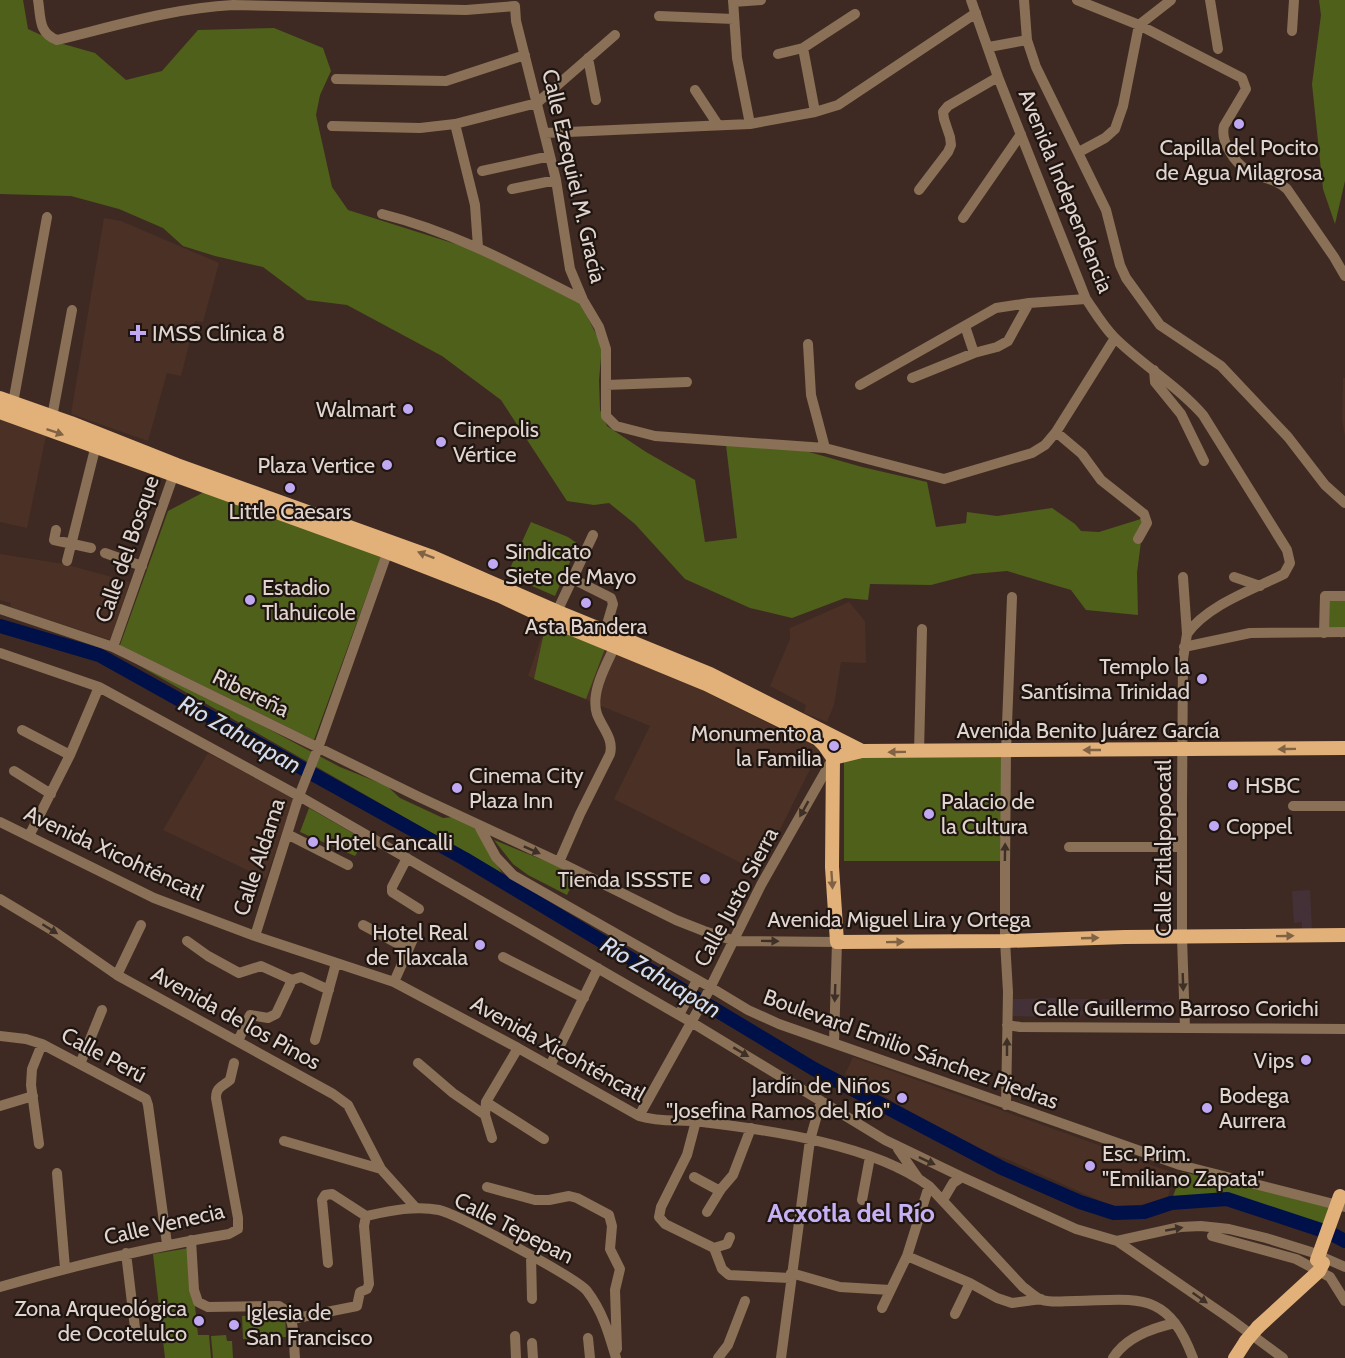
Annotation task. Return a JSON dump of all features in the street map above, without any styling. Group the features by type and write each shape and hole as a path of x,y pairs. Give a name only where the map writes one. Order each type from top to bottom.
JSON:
{"main road":[{"path":"6,400 52,417 97,442"},
{"path":"0,412 97,442 500,585 555,616 608,640 708,679 862,751"},
{"path":"708,679 818,739 833,758 832,867 837,942"},
{"name":"Avenida Benito Juárez García","path":"833,758 862,751 1345,748"},
{"name":"Avenida Miguel Lira y Ortega","path":"837,942 1345,935"},
{"path":"1235,1358 1251,1334 1316,1269 1344,1198"}],"street":[{"path":"38,0 42,28 48,37 57,40 180,5 518,3"},
{"path":"750,124 737,58 733,1 761,0"},
{"name":"Avenida Independencia","path":"971,0 998,77 1086,299 1099,320 1115,338 1189,399 1203,415 1287,550 1290,563 1284,574 1212,610 1194,624 1187,634"},
{"path":"1023,0 1027,40 1036,67 1106,210 1120,265 1126,278 1160,325 1221,366 1288,437 1325,485 1345,503"},
{"path":"1077,0 1139,26 1242,78 1246,89 1222,133 1224,141 1233,157 1248,171 1278,182 1287,189 1345,276"},
{"path":"1079,152 1105,138 1116,129 1123,106 1139,26 1171,0"},
{"path":"1210,0 1218,49"},
{"path":"1292,31 1294,0"},
{"name":"Calle Ezequiel M. Gracía","path":"518,3 516,21 556,180 570,269 583,300 600,327 606,349 606,416 616,426 655,436 825,448 944,479 1032,453 1045,445 1056,432 1115,338"},
{"path":"545,133 750,124 815,112 838,105 976,13"},
{"path":"778,54 802,48 855,14"},
{"path":"659,16 734,19"},
{"path":"332,126 420,128 455,124 537,103 615,35"},
{"path":"988,47 1027,40"},
{"path":"802,48 815,112"},
{"path":"336,79 446,81 525,56"},
{"path":"588,58 596,100"},
{"path":"919,190 951,145 943,112 948,106 998,77"},
{"path":"695,90 718,125"},
{"path":"455,124 475,205 478,247"},
{"path":"963,218 1021,134"},
{"path":"482,171 550,156"},
{"path":"512,189 556,180"},
{"path":"382,214 478,247 583,300"},
{"path":"6,400 47,217"},
{"path":"860,385 996,308 1086,299"},
{"path":"912,378 1008,341 1029,303"},
{"path":"52,417 72,310"},
{"path":"965,326 974,353"},
{"path":"808,344 811,395 825,448"},
{"path":"1154,370 1155,382 1181,414 1204,461"},
{"path":"606,385 687,382"},
{"path":"1056,432 1082,454 1101,480 1144,514 1147,523 1138,539"},
{"path":"67,561 97,442"},
{"name":"Calle del Bosque","path":"113,646 175,469"},
{"path":"55,535 91,548"},
{"path":"555,616 594,535"},
{"name":"Calle Aldama","path":"255,936 300,794 389,547"},
{"path":"105,553 142,566"},
{"name":"Calle Zitlalpopocatl","path":"1183,577 1187,634 1184,647 1182,848 1185,1028"},
{"path":"1234,577 1260,586"},
{"path":"559,862 612,747 605,727 597,716 594,698 608,640 613,604 610,598 573,579"},
{"path":"1324,633 1325,596 1345,596"},
{"path":"1006,1105 1008,992 1005,941 1006,750 1012,597"},
{"name":"Ribereña","path":"0,609 113,646 479,826"},
{"path":"919,752 922,629"},
{"path":"1184,647 1250,633 1345,632"},
{"path":"0,653 99,687 300,794 598,968 692,1018 896,1146 1076,1229 1117,1241 1283,1358"},
{"path":"29,836 70,755 99,687"},
{"path":"22,730 70,755"},
{"name":"Calle Justo Sierra","path":"639,1116 735,941 761,885 833,758"},
{"path":"14,771 51,794"},
{"path":"1293,806 1345,806"},
{"name":"Avenida Xicohténcatl","path":"0,822 154,898 255,936 394,982 639,1116 658,1122 696,1121 752,1128 810,1140 874,1159 919,1179 944,1200 1023,1287 1041,1299"},
{"name":"Avenida Miguel Lira y Ortega","path":"479,826 559,862 676,920 735,941 837,942"},
{"name":"Boulevard Emilio Sánchez Piedras","path":"479,826 496,857 513,875 695,984 779,1024 1180,1165 1344,1198"},
{"path":"287,834 348,865"},
{"path":"1069,847 1182,848"},
{"path":"407,858 392,887 392,892 419,909"},
{"name":"Avenida de los Pinos","path":"0,899 55,932 117,975 333,1094 348,1105 381,1169 416,1208"},
{"path":"117,975 141,925"},
{"path":"363,925 410,944 394,982"},
{"path":"187,941 239,973 261,966 292,980 301,977 329,990"},
{"path":"834,1043 837,942"},
{"path":"503,957 584,998"},
{"path":"315,1040 336,963"},
{"path":"550,1066 598,968"},
{"path":"238,1041 250,1015 268,1018 276,1014 292,980"},
{"path":"681,1012 695,984"},
{"path":"80,1064 102,1010"},
{"name":"Calle Guillermo Barroso Corichi","path":"1007,1025 1020,1027 1345,1029"},
{"name":"Calle Perú","path":"0,1036 27,1039 42,1044 146,1099 167,1244"},
{"path":"39,1144 32,1068 42,1044"},
{"path":"492,1138 485,1115 486,1102 518,1048"},
{"name":"Calle Venecia","path":"0,1287 126,1253 229,1234 238,1229 238,1218 216,1098 216,1091 219,1087 230,1080 234,1063"},
{"path":"418,1063 453,1093 485,1115"},
{"path":"0,1106 33,1096"},
{"path":"781,1358 810,1140 821,1101"},
{"path":"486,1102 544,1139"},
{"path":"696,1121 687,1155 661,1207 659,1216 665,1224 714,1248 722,1269 729,1275 791,1276 840,1287 890,1290"},
{"path":"707,1212 733,1175 752,1128"},
{"path":"862,1200 874,1159 882,1151 885,1140"},
{"path":"284,1141 381,1169"},
{"path":"896,1146 919,1179"},
{"path":"57,1173 65,1268"},
{"path":"694,1177 720,1191"},
{"path":"944,1200 952,1183 962,1177"},
{"path":"882,1308 907,1256 929,1186"},
{"path":"487,1187 535,1200 577,1197 609,1215 612,1226 610,1249 620,1269 615,1290 617,1358"},
{"path":"289,1314 357,1306 360,1292 367,1289 369,1284 364,1226 366,1216 332,1194 325,1195 322,1200 328,1263"},
{"name":"Calle Tepepan","path":"366,1216 416,1208 440,1210 563,1273 586,1289 604,1317 617,1358"},
{"path":"1117,1241 1180,1227 1201,1226 1228,1229 1311,1252 1345,1267"},
{"path":"1212,1236 1296,1259 1330,1277 1345,1300"},
{"path":"714,1248 727,1244 730,1237"},
{"path":"191,1240 194,1290 198,1302 208,1307 279,1306 289,1314 295,1358"},
{"path":"126,1253 135,1328"},
{"path":"531,1256 532,1299"},
{"path":"907,1256 1012,1303 1041,1299 1147,1302 1160,1307 1174,1323 1186,1339 1192,1358"},
{"path":"955,1314 970,1283"},
{"path":"718,1358 728,1345 745,1301"},
{"path":"1113,1358 1125,1343 1174,1323"},
{"path":"515,1336 516,1358"},
{"path":"588,1338 590,1358"},
{"path":"532,1343 533,1358"}],"shaded area":[{"name":"IMSS Clínica 8","path":"104,218 121,221 219,263 203,322 195,321 181,376 167,373 148,441 71,414"},
{"path":"1343,378 1345,378 1345,437 1342,420"},
{"path":"0,419 46,436 27,528 0,522"},
{"path":"0,554 64,564 130,582 110,640 10,607 11,603 0,600"},
{"path":"849,602 865,621 866,663 841,662 834,705 827,722 804,713 806,705 770,686 790,639 790,628"},
{"path":"546,623 622,650 820,749 759,872 614,799 650,726 528,676"},
{"path":"208,753 294,798 266,879 163,830"},
{"path":"1310,890 1312,929 1302,930 1302,922 1294,923 1292,891"},
{"path":"1059,998 1064,1003 1071,999 1089,999 1094,1003 1102,999 1120,999 1124,1003 1133,1000 1152,1000 1160,1004 1170,1001 1169,1019 1154,1019 1146,1014 1141,1018 1123,1018 1116,1014 1110,1018 1093,1018 1088,1013 1084,1013 1079,1018 1061,1017 1057,1013 1048,1017 1013,1016 1013,999"},
{"path":"853,1057 1118,1152 1126,1158 1129,1157 1174,1173 1168,1198 1136,1206 1119,1207 1107,1204 1009,1160 970,1146 845,1074"}],"green space":[{"path":"0,0 23,0 28,29 56,42 95,53 126,80 162,71 198,30 274,28 323,48 331,71 320,95 316,115 332,187 348,210 481,252 581,304 602,346 599,380 600,410 607,426 695,480 705,542 737,538 726,445 802,450 927,482 936,527 966,523 967,512 997,516 1052,508 1081,531 1099,532 1144,518 1137,573 1138,615 1086,610 1071,590 1007,571 973,574 931,585 870,584 868,600 845,598 792,618 750,608 685,579 635,524 609,503 594,505 567,501 501,400 442,356 347,305 307,300 263,267 183,246 163,228 119,209 71,196 0,194"},
{"path":"1319,0 1345,0 1345,181 1335,224 1323,189 1312,84 1321,15"},
{"name":"Estadio Tlahuicole","path":"204,492 381,556 314,740 120,645 168,511"},
{"path":"531,522 568,537 578,544 555,596 507,575"},
{"path":"1325,596 1345,596 1345,636 1341,638 1339,632 1324,633"},
{"path":"546,623 606,646 586,699 534,679"},
{"path":"119,654 180,682 340,767 387,786 400,798 443,818 454,817 472,824 502,873"},
{"path":"844,757 1002,757 1003,861 844,861"},
{"path":"309,808 365,840 355,856 300,832"},
{"path":"494,840 577,874 567,895 528,875 513,864"},
{"path":"1182,1172 1332,1205 1327,1227 1261,1204 1215,1196 1172,1199"},
{"path":"189,1248 198,1335 209,1335 211,1358 165,1358 153,1254"},
{"path":"285,1313 286,1337 243,1339 242,1316"},
{"path":"226,1335 227,1341 232,1341 233,1358 213,1358 211,1336"}],"waterway":[{"name":"Río Zahuapan","path":"0,626 99,655 465,859 814,1069 1002,1168 1080,1202 1114,1213 1144,1212 1171,1203 1227,1199 1330,1233 1345,1241"}],"place":[{"name":"Capilla del Pocito de Agua Milagrosa","path":"1239,124"},
{"name":"IMSS Clínica 8","path":"138,333"},
{"name":"Walmart","path":"408,409"},
{"name":"Cinepolis Vértice","path":"441,442"},
{"name":"Plaza Vertice","path":"387,465"},
{"name":"Little Caesars","path":"290,488"},
{"name":"Sindicato Siete de Mayo","path":"493,564"},
{"name":"Estadio Tlahuicole","path":"250,600"},
{"name":"Asta Bandera","path":"586,603"},
{"name":"Templo la Santísima Trinidad","path":"1202,679"},
{"name":"Monumento a la Familia","path":"834,746"},
{"name":"HSBC","path":"1233,785"},
{"name":"Cinema City Plaza Inn","path":"457,788"},
{"name":"Palacio de la Cultura","path":"929,814"},
{"name":"Coppel","path":"1214,826"},
{"name":"Hotel Cancalli","path":"313,842"},
{"name":"Tienda ISSSTE","path":"705,879"},
{"name":"Hotel Real de Tlaxcala","path":"480,945"},
{"name":"Vips","path":"1306,1060"},
{"name":"Jardín de Niños \"Josefina Ramos del Río\"","path":"902,1098"},
{"name":"Bodega Aurrera","path":"1207,1108"},
{"name":"Esc. Prim. \"Emiliano Zapata\"","path":"1090,1166"},
{"name":"Zona Arqueológica de Ocotelulco","path":"199,1321"},
{"name":"Iglesia de San Francisco","path":"234,1325"}],"district":[{"name":"Acxotla del Río","path":"851,1213"}]}
